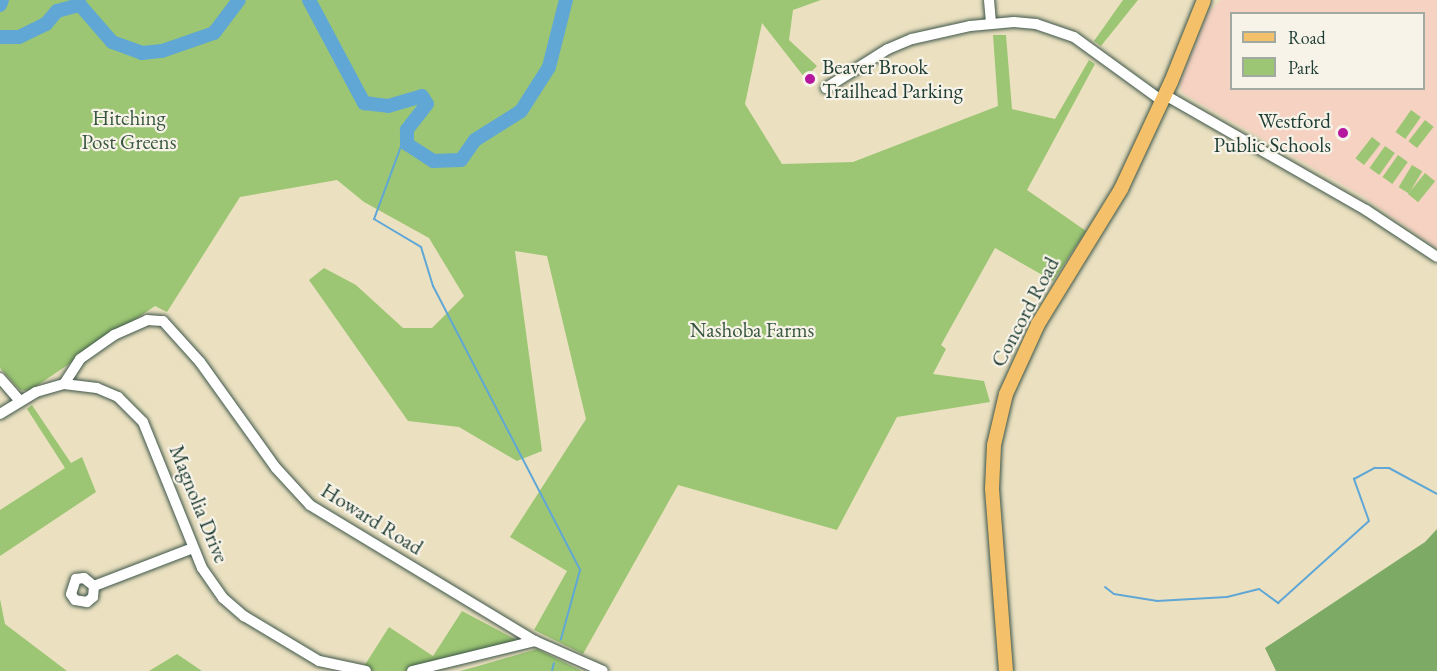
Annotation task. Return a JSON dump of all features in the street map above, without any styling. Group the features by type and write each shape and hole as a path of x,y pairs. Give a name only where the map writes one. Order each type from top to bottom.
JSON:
{"main road":[{"name":"Concord Road","path":"1006,671 992,489 994,445 1000,415 1029,341 1121,189 1164,98 1204,0"}],"street":[{"path":"989,0 991,23"},
{"path":"826,88 888,49 912,39 991,23 1036,24 1064,33 1164,98 1357,205 1437,257"},
{"name":"Howard Road","path":"64,384 80,359 114,335 147,320 163,321 200,362 276,468 303,499 535,641 603,671"},
{"path":"0,378 20,400"},
{"name":"Magnolia Drive","path":"0,414 20,400 64,384 107,391 135,412 152,443 194,548 212,584 233,608 329,668 366,671"},
{"path":"94,586 194,548"},
{"path":"412,671 535,641"}],"shaded area":[{"name":"Westford Public Schools","path":"1221,0 1437,0 1437,248 1361,195 1182,93 1180,83 1209,11"}],"green space":[{"path":"0,0 821,0 793,10 789,40 817,66 805,78 762,23 745,104 782,164 853,162 998,106 993,35 1006,35 1012,109 1055,119 1089,60 1095,64 1027,190 1086,231 1053,281 995,248 941,345 946,349 933,374 984,381 990,402 897,417 837,530 678,485 583,654 534,630 567,571 510,537 586,419 547,256 515,251 542,451 517,461 459,427 408,421 309,280 324,268 356,285 403,328 432,328 464,296 429,238 364,202 337,180 240,197 167,312 155,306 29,391 20,390 0,368"},
{"path":"1123,0 1138,0 1101,46 1094,41"},
{"path":"1411,110 1421,117 1405,139 1396,132"},
{"path":"1425,120 1434,127 1417,148 1408,141"},
{"path":"1372,137 1381,144 1364,165 1355,158"},
{"path":"1385,146 1395,153 1379,175 1370,168"},
{"path":"1398,155 1408,162 1392,184 1383,177"},
{"path":"1412,165 1422,171 1409,193 1399,187"},
{"path":"1425,173 1435,181 1418,202 1408,194"},
{"path":"32,405 71,463 82,457 96,492 0,556 0,510 65,468 27,409"},
{"path":"1437,529 1437,671 1276,671 1265,648 1425,542"},
{"path":"0,599 5,624 67,671 0,671"},
{"path":"462,611 526,645 436,671 361,671 389,627 433,656"},
{"path":"537,649 582,671 460,671 475,667"},
{"path":"177,654 202,671 149,671"}],"waterway":[{"path":"0,5 2,0"},
{"path":"0,37 19,37 46,24 57,11 80,5 112,42 142,53 162,51 214,33 239,0"},
{"path":"309,0 364,103 388,106 422,96 427,104 407,130 407,144 433,161 461,160 475,140 521,111 549,67 566,0"},
{"path":"407,130 374,219 421,247 433,286 580,570 561,639"},
{"path":"1105,587 1114,594 1157,601 1227,597 1259,589 1278,603 1369,521 1354,479 1375,468 1389,468 1437,494"},
{"path":"552,671 554,663"}],"place":[{"name":"Beaver Brook Trailhead Parking","path":"810,79"},
{"name":"Westford Public Schools","path":"1343,133"}],"park label":[{"name":"Hitching Post Greens","path":"129,130"},
{"name":"Nashoba Farms","path":"752,330"}]}
